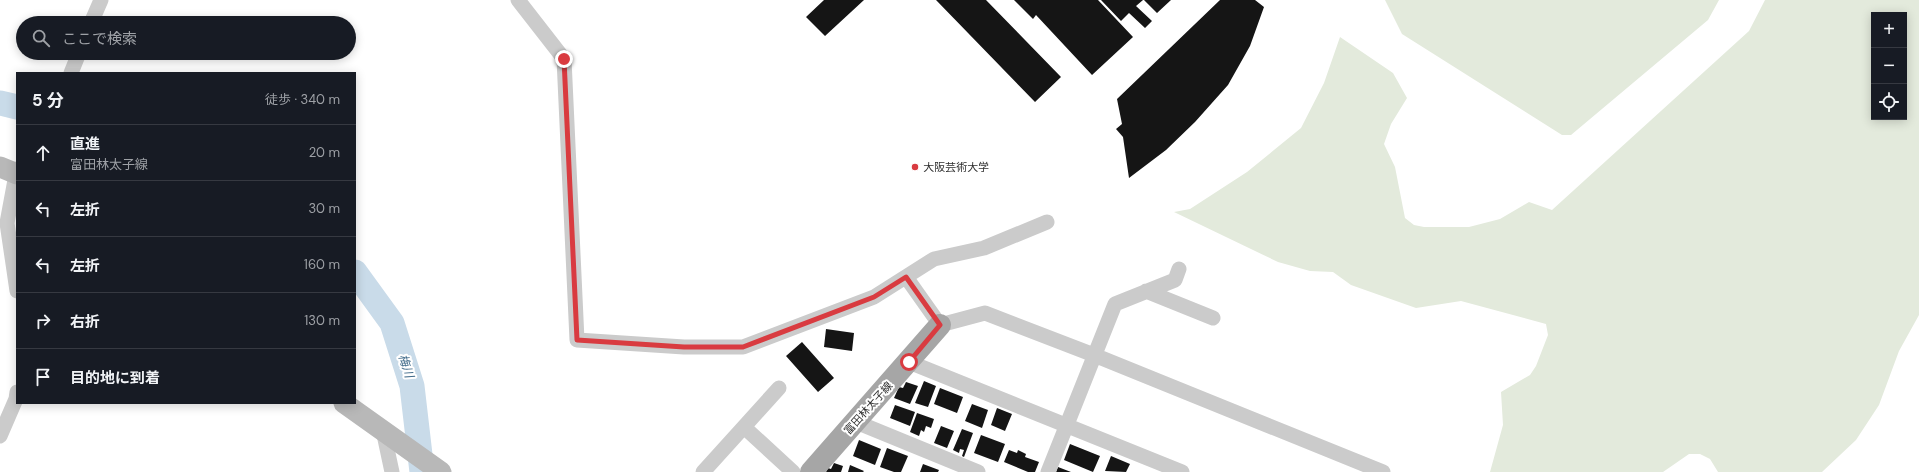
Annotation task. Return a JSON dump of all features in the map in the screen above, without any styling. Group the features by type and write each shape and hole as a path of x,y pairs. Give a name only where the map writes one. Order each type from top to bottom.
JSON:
{"main road":[{"name":"富田林太子線","path":"812,472 940,325"}],"street":[{"path":"94,16 101,0"},
{"path":"518,0 564,59 577,340 684,347 743,347 874,297 934,258 984,248 1047,222"},
{"path":"71,72 76,60"},
{"path":"12,171 7,222 16,284"},
{"path":"1048,472 1115,304 1174,280 1179,269"},
{"path":"906,277 940,325 985,313 1094,355 1374,470"},
{"path":"1146,292 1213,318"},
{"path":"909,362 1067,427 1155,467 1182,472"},
{"path":"703,472 779,388"},
{"path":"0,436 16,399"},
{"path":"345,404 441,472"},
{"path":"856,422 978,472"},
{"path":"744,427 793,472"},
{"path":"391,435 392,472"}],"shaded area":[{"path":"1385,0 1719,0 1708,20 1571,135 1562,135 1402,34"},
{"path":"1765,0 1919,0 1919,315 1899,351 1879,405 1856,440 1822,472 1718,472 1710,459 1700,454 1689,454 1663,472 1490,472 1503,425 1501,392 1530,375 1536,366 1548,335 1546,324 1461,301 1416,308 1351,285 1333,272 1310,271 1278,262 1174,212 1190,209 1247,172 1301,128 1324,83 1340,37 1393,73 1407,98 1391,124 1384,144 1395,167 1405,218 1414,225 1424,227 1469,227 1500,219 1529,202 1552,210 1749,31"}],"building":[{"path":"824,0 864,0 825,36 806,17"},
{"path":"936,0 986,0 1061,77 1035,102"},
{"path":"1014,0 1098,0 1133,37 1092,75 1036,15 1033,19"},
{"path":"1101,0 1143,0 1136,6 1152,21 1145,28 1129,13 1121,21"},
{"path":"1144,0 1171,0 1157,13"},
{"path":"1220,0 1255,0 1264,7 1250,46 1228,85 1195,122 1166,150 1129,178 1123,137 1116,129 1122,124 1117,99"},
{"path":"826,329 854,333 852,351 824,347"},
{"path":"802,342 834,378 818,392 786,356"},
{"path":"924,381 936,386 928,407 915,403"},
{"path":"906,382 918,386 910,404 894,398 899,387 903,388"},
{"path":"940,388 963,397 957,413 934,404"},
{"path":"972,404 988,410 982,428 965,421"},
{"path":"895,405 915,412 910,426 890,418"},
{"path":"997,408 1012,414 1005,431 991,425"},
{"path":"917,413 934,419 931,428 926,426 924,432 921,430 919,436 910,432"},
{"path":"941,426 954,431 947,448 934,443"},
{"path":"962,429 973,433 964,457 962,456 964,450 960,449 959,453 953,450"},
{"path":"981,435 1005,444 998,462 974,453"},
{"path":"859,440 881,449 875,465 853,456"},
{"path":"1070,444 1100,456 1093,472 1064,460"},
{"path":"887,448 908,456 901,472 894,472 880,467"},
{"path":"1009,450 1017,453 1018,450 1026,454 1025,457 1039,462 1035,472 1028,472 1004,462"},
{"path":"1111,456 1130,464 1126,472 1105,471"},
{"path":"834,463 843,466 841,472 826,472 828,468 831,469"},
{"path":"923,464 939,470 938,472 920,472"},
{"path":"850,465 864,471 848,472"},
{"path":"1058,467 1071,472 1056,472"}],"waterway":[{"name":"梅川","path":"0,103 16,107"},
{"name":"梅川","path":"356,273 392,323 412,386 422,472"}],"place":[{"name":"大阪芸術大学","path":"915,167"}],"route":[{"path":"564,59 577,340 684,347 743,347 874,297 906,277 940,325 909,362"}]}
